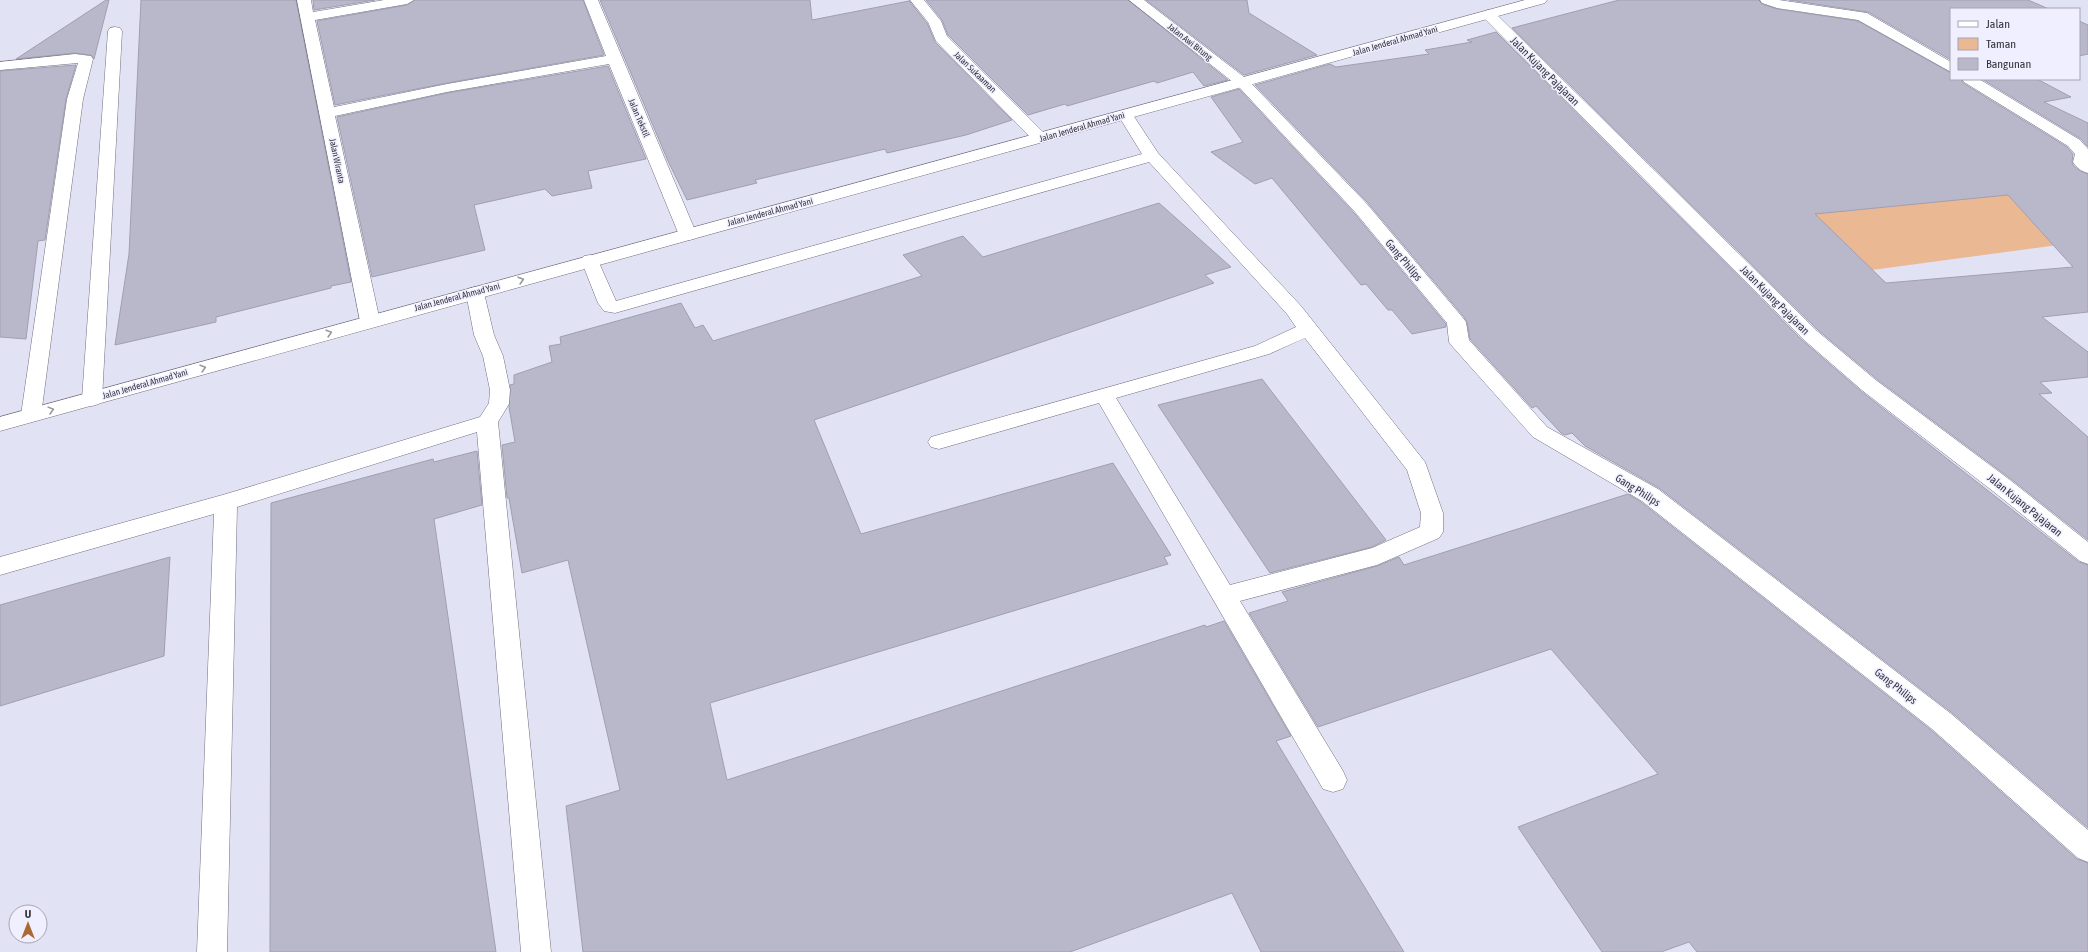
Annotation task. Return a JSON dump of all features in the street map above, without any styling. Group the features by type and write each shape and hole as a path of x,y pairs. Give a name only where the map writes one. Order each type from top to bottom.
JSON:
{"street":[{"name":"Jalan Wiranta","path":"304,0 370,321"},
{"path":"307,17 407,0"},
{"name":"Jalan Tekstil","path":"591,0 614,59 688,235"},
{"name":"Jalan Sukaaman","path":"917,0 934,21 941,38 968,67 1018,114 1040,138"},
{"name":"Jalan Awi Bitung","path":"1136,0 1243,83"},
{"name":"Jalan Jenderal Ahmad Yani","path":"0,424 590,260 688,235 1540,0"},
{"path":"1767,0 1777,4 1862,16 1950,67"},
{"name":"Jalan Kujang Pajajaran","path":"1488,14 1810,335 1870,386 2002,486 2088,554"},
{"path":"92,399 115,31"},
{"path":"0,66 69,58 86,59 75,99 31,415"},
{"path":"327,112 447,88 614,59"},
{"path":"1972,80 2074,143 2083,154 2081,162 2088,168"},
{"name":"Gang Philips","path":"1243,83 1361,208 1456,322 1459,342 1540,432 1650,495 1941,721 2088,848"},
{"path":"1126,114 1152,156 1294,310 1417,468 1432,513 1431,532 1377,556 1223,596"},
{"path":"590,260 607,303 611,307 615,307 1152,156"},
{"path":"475,292 484,335 493,356 500,390 498,404 488,422 536,952"},
{"path":"939,442 1262,350 1308,329"},
{"path":"1104,395 1333,780"},
{"path":"0,566 226,502 488,422"},
{"path":"212,952 226,502"}],"green space":[{"path":"1622,0 1743,0 2088,241 1857,272"}],"building":[{"path":"106,0 109,0 94,59 91,55 75,53 16,59"},
{"path":"141,0 296,0 351,282 216,317 216,322 115,345 129,254"},
{"path":"313,0 375,0 314,10"},
{"path":"415,0 583,0 604,55 335,105 317,21 407,5"},
{"path":"600,0 810,0 812,20 909,1 927,23 935,42 1012,120 966,135 887,153 885,149 755,180 757,183 687,200 668,161"},
{"path":"926,0 1128,0 1228,80 1204,86 1193,72 1157,83 1154,81 1067,106 1065,104 1028,115 948,35 942,20"},
{"path":"1146,0 1247,0 1249,13 1317,55 1244,75"},
{"path":"1619,0 1759,0 1762,4 1777,9 1858,21 1950,72 1950,80 1962,80 1963,83 2067,147 2073,154 2073,165 2080,171 2088,174 2088,312 2042,317 2088,352 2088,377 2040,382 2052,393 2039,394 2088,437 2088,540 2011,479 1878,380 1818,330 1512,28","holes":["2008,195 2073,267 1886,283 1815,214"]},
{"path":"1789,0 2028,0 2047,8 1950,8 1950,59 1868,12"},
{"path":"2080,21 2088,25 2088,54 2080,56"},
{"path":"1496,32 1802,340 1862,392 2079,562 2088,565 2088,828 1951,712 1659,488 1585,446 1572,433 1565,435 1561,433 1536,406 1532,408 1470,339 1467,322 1464,317 1368,203 1255,85 1330,64 1336,67 1429,54 1425,50 1472,42 1467,40"},
{"path":"76,65 66,99 45,240 38,241 26,339 0,337 0,71"},
{"path":"608,66 646,159 588,171 592,188 552,196 545,189 474,205 485,250 372,277 337,117 447,93"},
{"path":"1984,80 2039,80 2071,97 2044,102 2088,123 2088,147 2081,139"},
{"path":"1239,89 1354,213 1446,324 1446,327 1412,334 1392,310 1388,310 1366,284 1361,285 1272,178 1255,184 1211,152 1243,142 1211,97"},
{"path":"1159,203 1231,267 1205,275 1214,283 814,420 861,534 1113,463 1171,555 1164,557 1168,564 710,703 727,780 1205,625 1206,627 1224,621 1291,736 1276,741 1404,952 1261,952 1232,893 1070,952 583,952 566,806 620,790 568,560 522,573 509,498 507,498 502,445 515,442 509,407 510,385 514,384 514,375 552,362 549,346 561,344 560,337 681,303 695,328 703,325 713,341 922,276 903,255 963,236 983,257"},
{"path":"1262,379 1386,540 1372,547 1270,573 1158,405"},
{"path":"477,451 482,505 434,519 496,952 270,952 271,503 433,459 434,462"},
{"path":"1628,494 1641,502 1931,730 2077,859 2088,863 2088,952 1697,952 1689,942 1661,952 1602,952 1518,827 1658,774 1551,649 1318,727 1249,613 1288,601 1282,592 1377,566 1399,557 1404,565"},
{"path":"170,557 164,656 0,706 0,605"}]}
